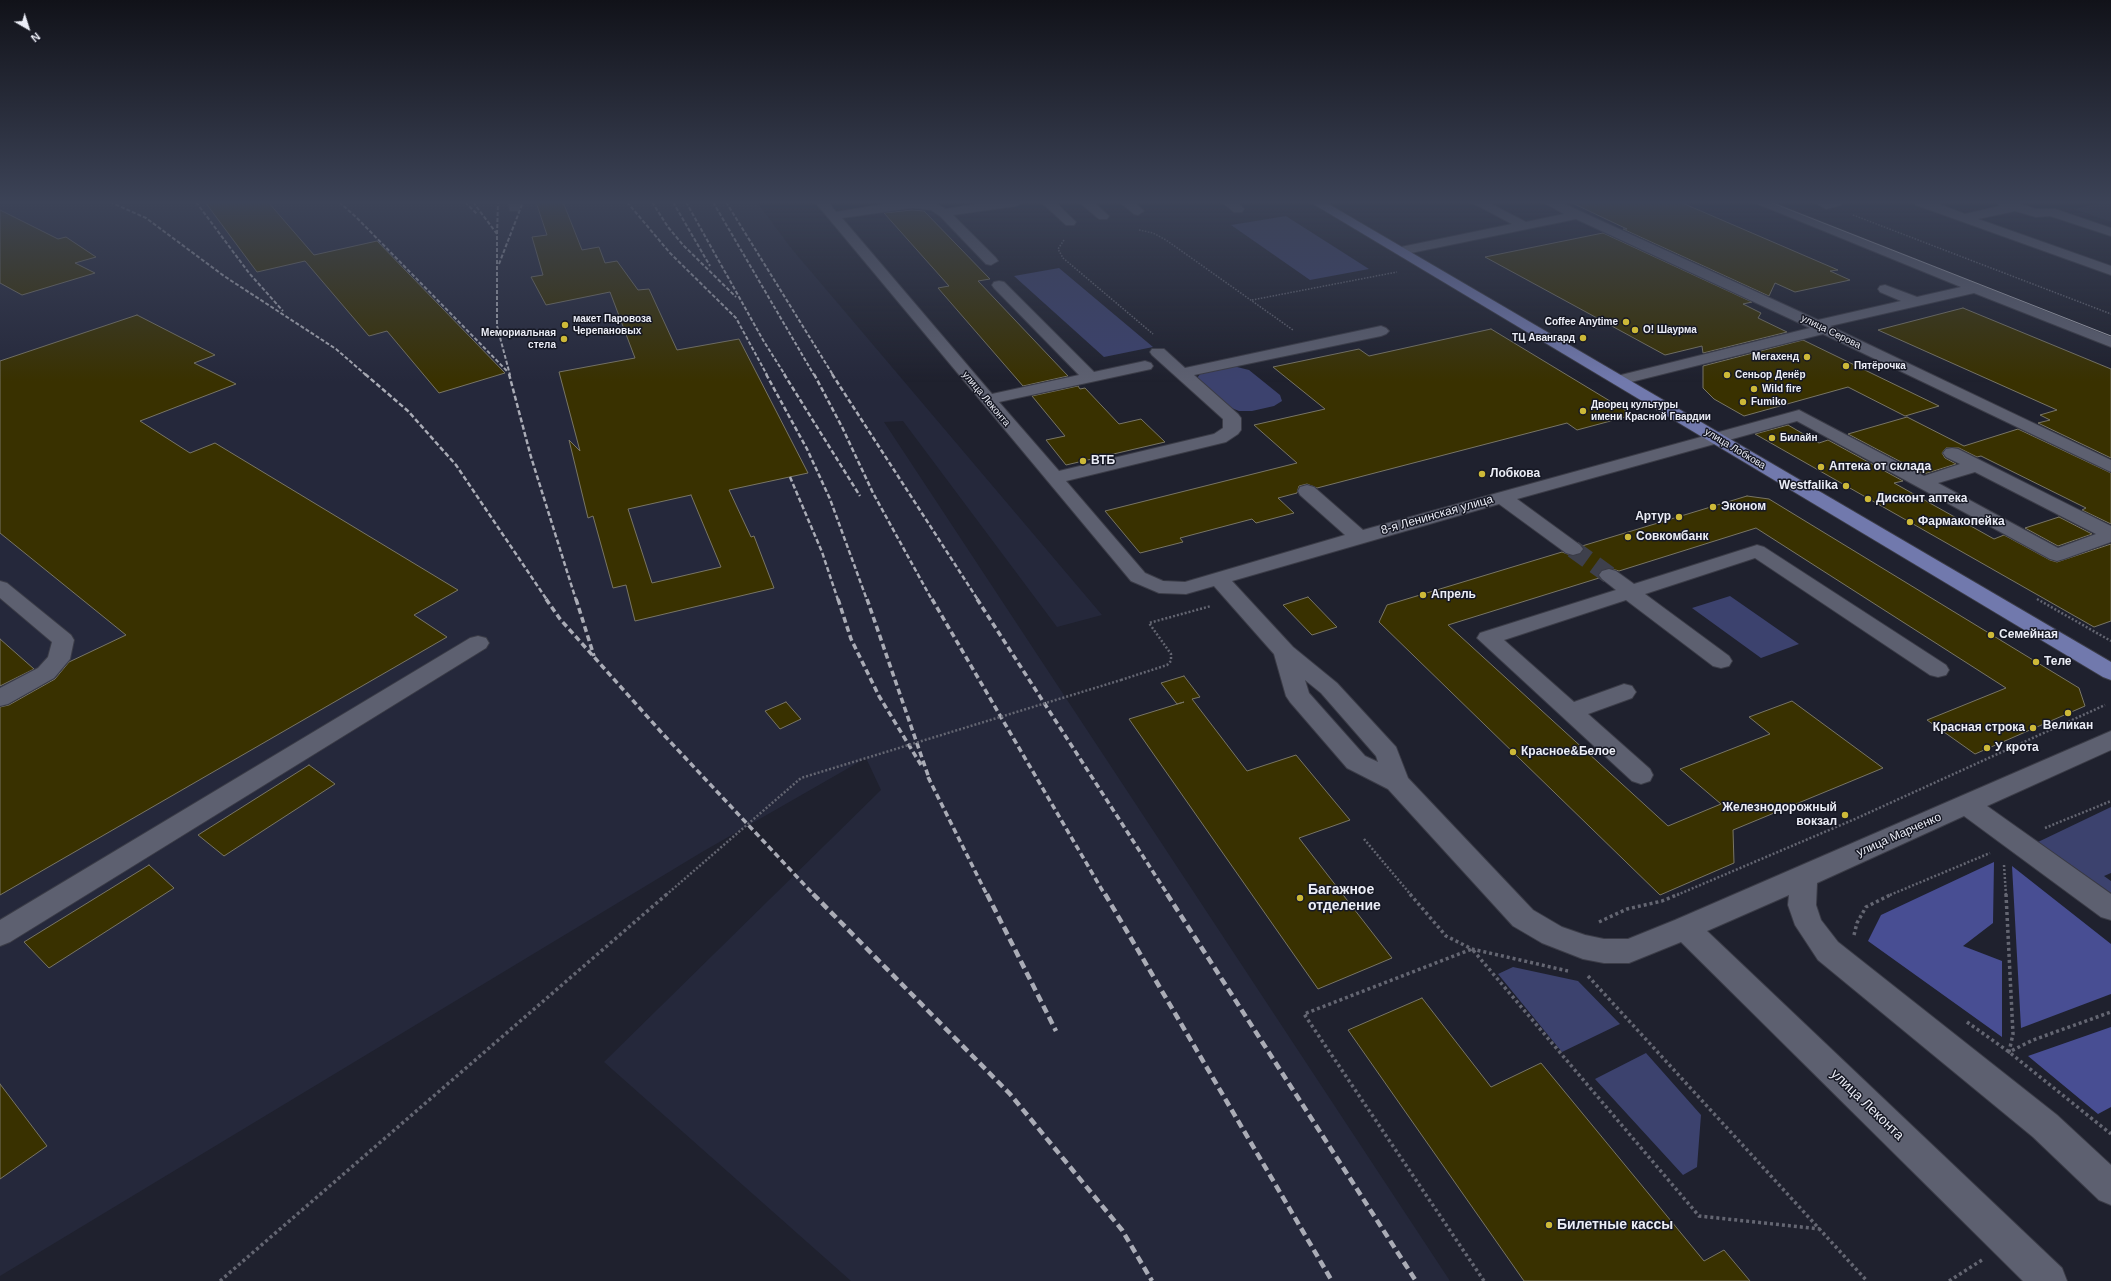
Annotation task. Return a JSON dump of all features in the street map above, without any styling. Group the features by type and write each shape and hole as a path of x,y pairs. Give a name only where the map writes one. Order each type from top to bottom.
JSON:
{"main road":[{"name":"улица Лобкова","path":"1418,262 2111,672"}],"street":[{"name":"улица Леконта","path":"871,262 1138,577 1159,587"},
{"name":"улица Серова","path":"1678,262 1820,327 2111,467"},
{"path":"1910,262 2111,342"},
{"path":"2085,262 2111,271"},
{"path":"999,285 1091,378"},
{"path":"1618,380 1916,302 1976,288"},
{"path":"1885,289 1916,302"},
{"path":"1183,373 1381,331"},
{"path":"1054,478 1220,438 1232,430 1232,418 1158,352"},
{"path":"987,400 1145,366"},
{"name":"8-я Ленинская улица","path":"1159,587 1186,588 1359,537 1799,415 2057,555 2111,535"},
{"path":"1952,453 2111,535"},
{"path":"1923,482 1977,465"},
{"path":"1307,491 1359,537"},
{"path":"1502,497 1573,549"},
{"path":"1641,775 1488,638 1756,551 1938,670"},
{"path":"1609,575 1721,661"},
{"path":"1218,578 1239,600"},
{"path":"0,586 63,640 59,658 46,673 0,698"},
{"name":"улица Марченко","path":"1239,600 1285,652 1298,696 1356,762 1397,782 1503,898 1524,918 1552,935 1581,960 1604,951 1629,951 1685,928 1804,877 2111,740"},
{"path":"0,934 478,643"},
{"path":"1570,712 1624,692"},
{"path":"1966,804 2010,850 2111,909"},
{"path":"1804,877 1802,905 1806,918 1809,925 1828,951 2045,1126 2111,1188"},
{"name":"улица Леконта","path":"1685,928 2049,1281"}],"path":[{"path":"1067,262 1153,335"},
{"path":"1197,262 1315,345"},
{"path":"1978,262 2111,314"},
{"path":"1252,300 1400,272"},
{"path":"220,1281 801,778 1167,665 1171,661 1171,654 1151,628 1149,623 1239,600"},
{"path":"1868,1281 1589,976 1581,960 1585,929 1628,909 1662,901 1855,819 2105,705"},
{"path":"1853,941 1857,923 1866,907 1884,897 2010,850 2111,800"},
{"path":"1364,839 1446,936 1472,950 1699,1216 1820,1229"},
{"path":"2009,1052 2013,1034 2010,850"},
{"path":"1484,1281 1304,1014 1404,974 1472,950 1581,960"},
{"path":"2009,1052 2033,1040 2111,1012"},
{"path":"1963,1020 2009,1052 2111,1134"},
{"path":"1949,1281 2009,1243"}],"shaded area":[{"path":"0,262 803,262 1102,615 1057,627 903,421 884,422 1450,1281 851,1281 604,1062 881,790 866,758 702,852 0,1276"},
{"path":"1284,262 1358,262 1369,269 1310,280"},
{"path":"1059,268 1153,347 1104,357 1014,276"},
{"path":"1233,366 1249,370 1280,395 1282,401 1274,406 1252,411 1239,411 1229,407 1197,378 1201,373"},
{"path":"1730,596 1799,644 1761,658 1692,608"},
{"path":"2111,807 2111,873 2104,876 2111,881 2111,893 2038,842"},
{"path":"1994,862 1993,923 1963,946 2002,961 2002,1037 1868,941 1881,915"},
{"path":"2012,866 2111,944 2111,994 2021,1028"},
{"path":"1513,967 1578,981 1620,1024 1562,1052 1498,974"},
{"path":"2111,1027 2111,1107 2098,1114 2028,1056"},
{"path":"1646,1053 1701,1115 1697,1167 1683,1175 1595,1079"}],"building":[{"path":"0,262 79,262 75,263 95,273 22,295 0,283"},
{"path":"249,262 302,262 257,272"},
{"path":"306,262 397,262 505,373 439,393 387,331 369,336"},
{"path":"539,262 605,262 605,263 618,262 638,290 649,289 677,350 739,339 808,473 729,490 751,537 754,536 774,588 635,621 626,585 613,588 593,516 588,518 569,440 580,451 559,372 635,358 610,292 546,305 531,277 543,275","holes":["691,495 721,567 652,583 628,509"]},
{"path":"927,262 973,262 990,279 978,281 1068,376 1023,386 938,288 949,286"},
{"path":"1494,262 1665,262 1752,302 1743,304 1761,313 1758,318 1787,332 1703,353 1702,346 1665,355"},
{"path":"1694,262 1819,262 1838,270 1830,271 1850,280 1795,292 1775,283 1769,296"},
{"path":"1963,308 2111,369 2111,458 2038,423 2050,420 2040,415 2057,410 1878,330"},
{"path":"137,315 215,355 194,363 236,384 140,421 190,453 215,443 458,590 414,615 447,637 0,895 0,707 9,705 55,679 69,662 126,635 0,533 0,361"},
{"path":"1491,329 1633,415 1577,430 1567,423 1317,488 1307,484 1299,486 1297,493 1278,498 1294,513 1256,523 1252,519 1180,538 1183,542 1140,553 1105,511 1297,463 1254,425 1325,409 1273,367 1359,349 1369,356"},
{"path":"1803,340 1939,406 1905,416 1848,387 1744,416 1714,399 1703,388 1703,366"},
{"path":"1078,386 1080,389 1085,388 1119,424 1141,419 1165,442 1066,465 1046,440 1065,436 1032,396"},
{"path":"1907,417 1964,446 2018,429 2111,473 2111,524 2082,510 2086,508 1981,456 1977,457 1959,448 1946,448 1942,453 1945,458 1956,464 1924,474 1848,434"},
{"path":"1788,425 1819,443 1828,440 1903,481 1894,483 1994,539 2004,535 2050,560 2057,562 2111,544 2111,621 2094,627 1755,434"},
{"path":"1747,496 1769,499 2079,688 2085,706 1975,754 1927,720 2006,688 1756,528 1619,571 1609,568 1602,570 1598,575 1599,578 1448,625 1668,826 1721,804 1680,769 1770,734 1749,717 1792,701 1883,768 1733,830 1734,863 1660,895 1379,622 1387,605 1562,552 1573,556 1580,554 1584,549 1582,546"},
{"path":"2059,517 2092,534 2058,546 2025,528"},
{"path":"1308,597 1337,627 1312,635 1283,605"},
{"path":"0,639 34,669 0,686"},
{"name":"Багажное отделение","path":"1184,676 1200,697 1192,699 1247,771 1296,755 1350,820 1299,838 1392,958 1318,989 1129,719 1184,702 1177,704 1161,683"},
{"path":"786,702 801,719 780,729 765,711"},
{"path":"309,765 335,784 224,856 198,835"},
{"path":"149,865 174,888 49,968 24,942"},
{"path":"1422,998 1491,1087 1541,1063 1704,1261 1724,1250 1750,1281 1524,1281 1348,1030"},
{"path":"0,1084 47,1146 0,1179"}],"tunnel":[{"path":"1573,549 1609,575"}],"tram line":[{"path":"1922,262 2111,336"}],"railway":[{"path":"205,262 224,276 336,349 366,375"},
{"path":"241,262 283,311"},
{"path":"400,262 508,372"},
{"path":"497,262 497,326 510,375"},
{"path":"679,262 736,318 767,375"},
{"path":"700,262 736,297"},
{"path":"708,262 710,266"},
{"path":"719,262 763,340 785,375"},
{"path":"748,262 814,375"},
{"path":"763,262 833,375"},
{"path":"365,374 408,411 456,465 547,600"},
{"path":"509,374 531,457 576,600"},
{"path":"766,374 807,449 830,499 867,600"},
{"path":"784,374 860,496"},
{"path":"814,374 842,427 873,493 932,600"},
{"path":"832,374 978,600"},
{"path":"790,477 822,552 838,600"},
{"path":"546,599 560,619 662,733 814,895"},
{"path":"576,599 594,656"},
{"path":"838,599 851,639 879,696 921,765"},
{"path":"867,599 930,781"},
{"path":"932,599 1105,895"},
{"path":"977,599 1168,895"},
{"path":"928,777 930,781"},
{"path":"930,781 987,895"},
{"path":"813,894 1010,1094 1122,1230 1152,1281"},
{"path":"987,894 1056,1031"},
{"path":"1105,894 1332,1281"},
{"path":"1167,894 1416,1281"}],"place":[{"name":"Coffee Anytime","path":"1626,322"},
{"name":"макет Паровоза Черепановых","path":"565,325"},
{"name":"О! Шаурма","path":"1635,330"},
{"name":"ТЦ Авангард","path":"1583,338"},
{"name":"Мемориальная стела","path":"564,339"},
{"name":"Мегахенд","path":"1807,357"},
{"name":"Пятёрочка","path":"1846,366"},
{"name":"Сеньор Денёр","path":"1727,375"},
{"name":"Wild fire","path":"1754,389"},
{"name":"Fumiko","path":"1743,402"},
{"name":"Дворец культуры имени Красной Гвардии","path":"1583,411"},
{"name":"Билайн","path":"1772,438"},
{"name":"ВТБ","path":"1083,461"},
{"name":"Аптека от склада","path":"1821,467"},
{"name":"Лобкова","path":"1482,474"},
{"name":"Westfalika","path":"1846,486"},
{"name":"Дисконт аптека","path":"1868,499"},
{"name":"Эконом","path":"1713,507"},
{"name":"Артур","path":"1679,517"},
{"name":"Фармакопейка","path":"1910,522"},
{"name":"Совкомбанк","path":"1628,537"},
{"name":"Апрель","path":"1423,595"},
{"name":"Семейная","path":"1991,635"},
{"name":"Теле","path":"2036,662"},
{"name":"Великан","path":"2068,713"},
{"name":"Красная строка","path":"2033,728"},
{"name":"У крота","path":"1987,748"},
{"name":"Красное&Белое","path":"1513,752"},
{"name":"Железнодорожный вокзал","path":"1845,815"},
{"name":"Багажное отделение","path":"1300,898"},
{"name":"Билетные кассы","path":"1549,1225"}]}
